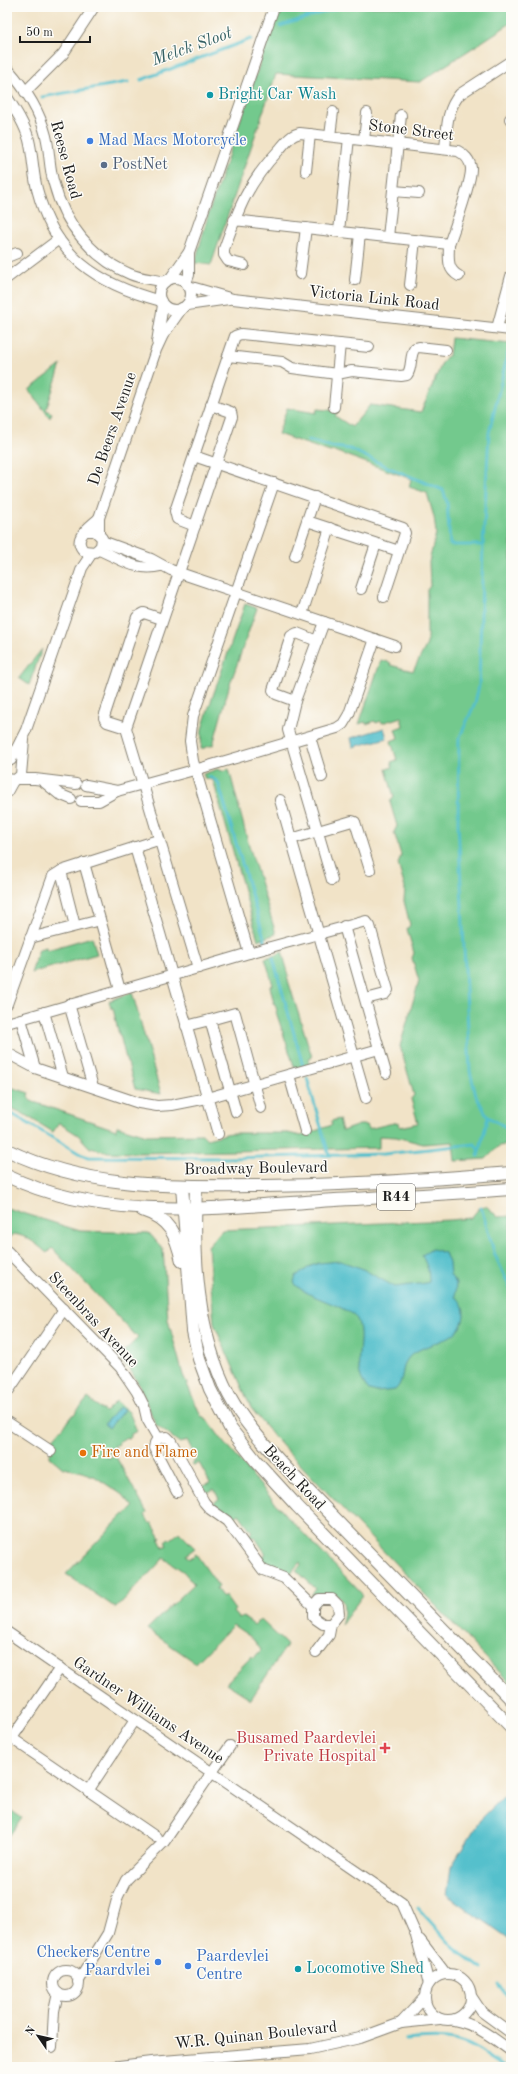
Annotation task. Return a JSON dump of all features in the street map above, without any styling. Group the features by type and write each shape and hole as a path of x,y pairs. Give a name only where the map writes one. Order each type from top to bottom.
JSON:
{"main road":[{"name":"Broadway Boulevard","path":"7,1150 41,1165 82,1176 125,1183 196,1187 310,1186 410,1181 511,1173"},
{"name":"Broadway Boulevard","path":"7,1176 43,1190 77,1199 137,1209 189,1207 222,1208 511,1189"},
{"name":"Beach Road","path":"182,1186 189,1207 206,1333 211,1354 229,1394 242,1415 263,1444 511,1699"},
{"name":"Beach Road","path":"196,1187 189,1207 188,1271 193,1331 199,1359 210,1389 230,1428 256,1461 297,1506 511,1727"},
{"path":"137,1209 160,1218 173,1230 182,1261 188,1271"}],"street":[{"path":"25,92 63,54 94,7"},
{"path":"189,252 189,275 187,284 191,296 184,307 172,310 162,303 160,290 189,252 274,7"},
{"path":"445,149 449,112 453,102 460,94 511,61"},
{"name":"Reese Road","path":"7,68 36,110 46,136 53,183 61,208 71,223 93,249 113,265 130,274 168,280"},
{"name":"Reese Road","path":"8,101 21,119 27,135 37,189 47,217 68,252 101,279 131,293 162,303"},
{"path":"330,136 333,112"},
{"path":"364,140 367,113"},
{"path":"388,237 401,114"},
{"name":"Stone Street","path":"244,265 228,261 224,254 224,249 239,206 249,188 271,158 293,135 300,133 461,152 467,159 471,168 455,228 448,244"},
{"path":"306,171 310,134"},
{"path":"338,231 349,138"},
{"path":"393,191 419,193"},
{"path":"234,220 448,244 449,266 453,272 459,276"},
{"path":"300,274 306,228"},
{"path":"355,280 360,234"},
{"path":"7,278 59,239"},
{"path":"410,285 415,240"},
{"path":"7,257 17,253"},
{"path":"497,328 511,276"},
{"path":"168,280 180,279 187,284"},
{"name":"Victoria Link Road","path":"187,284 233,299 511,330"},
{"name":"Victoria Link Road","path":"184,307 233,299"},
{"name":"De Beers Avenue","path":"156,350 162,303"},
{"name":"De Beers Avenue","path":"95,545 99,518 156,350 163,335 184,307"},
{"path":"195,526 177,519 174,514 235,336 239,334 369,347"},
{"path":"334,407 340,344"},
{"path":"228,356 282,362 292,368 337,374 352,371 404,376 410,370 412,352 414,348 419,347 446,350"},
{"path":"198,968 158,840 126,728 233,415 231,412 211,405"},
{"path":"194,456 403,528 406,533 384,597"},
{"path":"250,953 196,770 190,741 191,724 274,483"},
{"path":"295,556 315,497"},
{"name":"De Beers Avenue","path":"87,530 99,518"},
{"path":"307,521 399,551"},
{"path":"302,614 330,528"},
{"path":"374,639 347,719 337,728 291,743 117,791 99,801 76,800 59,794 22,767 18,762 9,761 26,730 82,568 95,545 95,531 87,530 80,538 95,545 117,552 132,566 147,570 161,566 395,646"},
{"path":"361,589 376,544"},
{"path":"126,728 107,722 104,718 112,691 139,615 144,613 162,619"},
{"path":"324,622 295,701 288,730 332,880"},
{"path":"295,701 276,694 273,690 291,636 297,633 317,641"},
{"path":"7,792 12,780 22,773 26,730"},
{"path":"310,737 322,776"},
{"path":"12,780 54,780 117,791"},
{"path":"280,800 366,1098"},
{"path":"291,839 352,821 355,822 370,870"},
{"path":"7,1004 51,879 60,871 158,840"},
{"path":"135,847 218,1134"},
{"path":"84,864 120,990"},
{"path":"60,871 75,926"},
{"path":"30,938 100,920"},
{"path":"7,1023 69,1004 364,921 370,926 388,990 385,994 366,999"},
{"path":"344,926 386,1073"},
{"path":"69,1004 93,1087"},
{"path":"44,1012 63,1077"},
{"path":"186,1026 235,1013 262,1108"},
{"path":"21,1019 35,1068"},
{"path":"210,1020 236,1112"},
{"path":"7,1053 35,1068 139,1103 157,1106 172,1105 207,1098 379,1049"},
{"path":"289,1075 305,1131"},
{"name":"Steenbras Avenue","path":"7,1251 120,1367 137,1392 144,1406 146,1419 158,1438"},
{"path":"7,1393 64,1309"},
{"path":"7,1422 51,1451"},
{"path":"177,1492 154,1448 158,1438 167,1437 171,1441 204,1502 210,1509 227,1521 260,1566 267,1572 284,1578 313,1606"},
{"path":"316,1652 329,1635 331,1624 339,1614 336,1601 328,1597 323,1597 313,1606 312,1614 316,1621 323,1624 331,1624"},
{"name":"Gardner Williams Avenue","path":"7,1632 402,1903 416,1935 429,1984"},
{"path":"60,1668 9,1736 156,1837"},
{"path":"88,1791 135,1720"},
{"path":"53,2022 70,1995 76,1990 78,1982 92,1956 110,1928 118,1896 126,1880 162,1845 230,1746"},
{"name":"Gardner Williams Avenue","path":"416,1935 446,1974"},
{"path":"52,2048 53,2022 58,1993 53,1985 54,1978 61,1971 72,1972 92,1956"},
{"path":"72,1972 78,1982"},
{"path":"429,1984 433,1980 446,1974 460,1978 468,1987 471,1996 481,2011 511,2032"},
{"name":"W.R. Quinan Boulevard","path":"401,2023 425,1997 429,1984"},
{"path":"58,1993 70,1995"},
{"path":"454,2020 467,2011 471,1996"},
{"path":"425,1997 429,2010 440,2019"},
{"name":"W.R. Quinan Boulevard","path":"111,2067 151,2062 310,2049 360,2038 401,2023 440,2019 467,2022 511,2051"}],"green space":[{"path":"279,7 511,7 511,23 420,82 276,74 211,265 195,263 209,212"},
{"path":"451,338 511,344 511,1144 499,1146 486,1159 455,1161 453,1142 423,1144 396,1137 379,1136 379,1148 135,1153 108,1152 90,1148 78,1135 59,1123 53,1132 22,1113 7,1106 7,1086 29,1093 28,1096 31,1101 116,1130 117,1126 147,1135 202,1134 207,1139 230,1133 288,1133 301,1136 332,1125 331,1121 339,1119 342,1131 359,1125 366,1125 368,1129 399,1122 400,1127 418,1123 411,1099 414,1095 400,1046 419,981 412,958 414,953 407,929 410,925 404,901 405,888 398,864 401,855 394,832 397,826 390,802 394,797 386,769 393,767 391,762 397,760 391,741 398,738 395,729 403,726 401,717 382,723 381,721 376,723 375,721 366,724 365,722 359,724 381,660 391,663 390,665 413,671 427,644 427,590 430,586 429,562 436,533 434,517 427,493 409,487 411,479 334,451 330,452 278,434 287,408 316,413 317,409 338,411 335,416 352,427 370,405 421,412 442,363 447,356 449,356"},
{"path":"61,365 46,410 52,413 50,418 29,390"},
{"path":"245,604 257,608 229,687 213,745 201,749 202,729"},
{"path":"42,649 29,685 19,678"},
{"path":"218,769 222,771 229,769 248,842 276,934 258,940 213,780 205,779 203,774"},
{"path":"92,937 97,954 31,973 39,949 46,947 47,950"},
{"path":"282,951 289,976 287,977 312,1057 309,1058 310,1064 295,1069 276,1012 270,986 273,985 265,958 277,955"},
{"path":"132,992 161,1094 135,1089 119,1035 113,1008 111,1008 109,1001"},
{"path":"486,1206 498,1217 511,1216 511,1684 276,1439 251,1408 214,1324 208,1246 222,1230 450,1220 471,1218 480,1207"},
{"path":"7,1208 80,1231 149,1233 163,1249 168,1320 183,1375 201,1416 206,1418 282,1511 363,1595 341,1625 344,1609 342,1600 339,1597 334,1594 327,1593 311,1595 316,1589 296,1570 301,1565 300,1562 289,1575 266,1564 260,1558 266,1554 254,1536 248,1540 246,1537 252,1532 239,1514 234,1518 213,1503 219,1499 214,1489 207,1493 203,1486 210,1483 199,1463 193,1465 192,1462 197,1460 187,1440 180,1443 156,1425 138,1383 131,1371 118,1357 138,1338 52,1248 47,1253 28,1239 14,1234 7,1241"},
{"path":"88,1398 105,1412 116,1401 129,1412 137,1431 131,1434 129,1439 127,1437 118,1442 119,1444 114,1446 116,1449 106,1455 108,1458 115,1455 147,1513 145,1515 161,1538 159,1539 163,1548 167,1546 165,1541 169,1538 171,1540 179,1532 195,1548 186,1555 189,1559 196,1554 219,1587 216,1588 223,1598 225,1596 235,1610 233,1612 239,1619 243,1617 254,1625 260,1619 287,1645 251,1699 226,1683 252,1656 254,1658 261,1650 252,1638 233,1625 196,1663 147,1629 194,1584 184,1572 164,1558 116,1608 66,1574 124,1514 126,1515 133,1507 124,1496 94,1476 89,1476 83,1472 63,1468 50,1457 51,1441"},
{"path":"7,1808 22,1818 7,1839"}],"water":[{"path":"384,728 387,738 353,747 351,738"},
{"path":"432,1249 445,1253 449,1263 450,1275 456,1283 455,1297 461,1302 464,1309 462,1324 457,1331 450,1336 416,1352 409,1357 404,1365 400,1383 395,1390 377,1392 369,1390 363,1382 360,1373 360,1328 357,1319 343,1309 305,1292 294,1282 296,1276 311,1266 319,1263 340,1261 361,1268 395,1287 426,1283 429,1282 429,1274 422,1255"},
{"path":"119,1407 124,1410 109,1428 104,1424"},
{"path":"511,1792 511,1940 447,1895 451,1867 480,1820 507,1793"}],"waterway":[{"name":"Melck Sloot","path":"280,26 340,7"},
{"name":"Melck Sloot","path":"141,80 251,39"},
{"name":"Melck Sloot","path":"42,97 128,82"},
{"path":"508,353 489,433 483,545 479,685 475,703 459,739 458,823 470,1071 476,1096 488,1117 511,1130"},
{"path":"308,440 334,447 350,449 392,469 443,490 447,502 450,545 483,545"},
{"path":"209,776 218,782 266,944"},
{"path":"273,958 303,1066"},
{"path":"307,1078 329,1155"},
{"path":"7,1111 82,1155 89,1157 228,1158 384,1154 475,1144 479,1151"},
{"path":"478,1156 488,1117"},
{"path":"481,1207 495,1255 511,1290"},
{"path":"511,1300 509,1313 511,1320"},
{"path":"418,1908 454,1948 482,1969"},
{"path":"499,1984 511,2003"},
{"path":"405,2040 440,2038 454,2040 467,2044 504,2067"}],"place":[{"name":"Bright Car Wash","path":"210,95"},
{"name":"Mad Macs Motorcycle","path":"90,141"},
{"name":"PostNet","path":"104,165"},
{"name":"Fire and Flame","path":"83,1453"},
{"name":"Busamed Paardevlei Private Hospital","path":"385,1748"},
{"name":"Checkers Centre Paardvlei","path":"158,1962"},
{"name":"Paardevlei Centre","path":"188,1966"},
{"name":"Locomotive Shed","path":"298,1969"}]}
